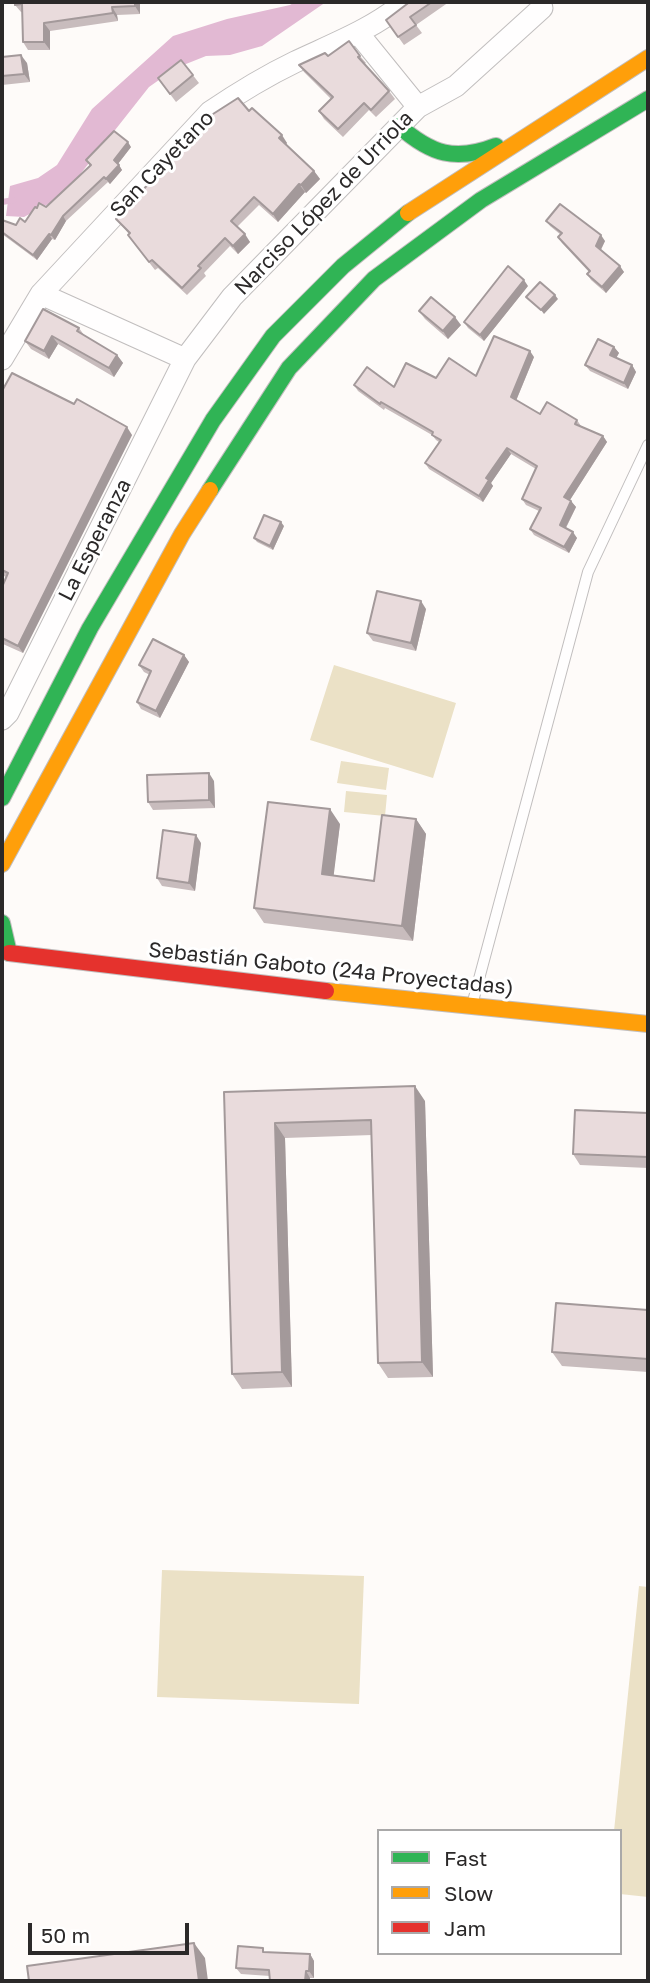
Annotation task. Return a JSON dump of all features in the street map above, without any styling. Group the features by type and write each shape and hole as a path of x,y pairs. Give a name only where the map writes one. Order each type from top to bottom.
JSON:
{"main road":[{"path":"2,798 103,605 213,420 273,336 343,266 400,218 648,58"},
{"path":"2,872 13,844 181,534 289,368 374,279 481,200 646,101"},
{"path":"399,126 415,141 443,154 461,158 491,149 543,125"},
{"path":"2,923 5,955"},
{"name":"Sebastián Gaboto (24ª Proyectadas)","path":"5,955 408,1001 472,1005 648,1024"}],"street":[{"name":"San Cayetano","path":"2,359 41,294 210,112 270,75 371,27 405,2"},
{"name":"Narciso López de Urriola","path":"185,359 232,296 418,107 456,86 542,8"},
{"path":"359,33 418,107"},
{"path":"41,294 185,359"},
{"name":"La Esperanza","path":"2,719 8,713 185,359"}],"lane":[{"path":"472,1005 588,572 648,445"}],"shaded area":[{"path":"295,2 326,2 262,46 230,55 206,56 176,68 149,87 78,177 52,202 24,217 6,216 10,186 38,178 57,165 92,109 173,36"},
{"path":"334,665 456,703 433,778 310,740"},
{"path":"341,761 389,768 386,790 337,783"},
{"path":"346,791 387,795 385,816 344,812"},
{"path":"162,1570 364,1576 359,1704 157,1697"},
{"path":"639,1586 648,1587 648,1897 622,1894 622,1829 614,1829"}],"building":[{"path":"15,2 135,2 135,6 112,7 113,13 44,23 44,42 23,42 22,4 15,5"},
{"path":"409,2 432,2 410,17 416,25 398,37 386,20"},
{"path":"349,41 360,56 358,57 389,91 371,110 364,103 338,129 319,111 333,97 299,65 325,53 328,56"},
{"path":"21,55 24,74 2,76 2,57"},
{"path":"181,60 193,75 170,94 158,78"},
{"path":"238,98 249,111 252,108 282,135 279,138 314,171 273,214 254,197 231,221 245,234 233,246 225,238 198,266 201,268 182,288 152,260 149,262 128,235 130,233 116,219 213,114"},
{"path":"114,131 128,142 114,160 119,165 63,216 33,255 2,232 2,220 16,225 20,218 25,222 39,203 46,207 91,165 86,160"},
{"path":"560,204 601,235 596,246 620,266 602,287 587,274 590,271 558,237 562,233 546,221"},
{"path":"508,266 524,280 480,335 464,322"},
{"path":"540,282 555,295 541,310 526,297"},
{"path":"431,297 455,317 443,331 419,311"},
{"path":"43,309 79,328 77,331 117,355 109,368 52,336 44,351 25,341"},
{"path":"494,336 530,351 511,397 540,414 547,402 577,420 575,424 603,436 564,497 571,501 560,525 573,532 564,547 530,529 541,508 522,499 537,466 507,448 486,478 489,480 479,496 425,463 441,440 432,435 433,432 381,402 380,404 354,385 367,367 394,387 406,363 436,378 449,358 476,376"},
{"path":"598,339 614,347 610,355 632,365 624,383 585,365"},
{"path":"12,373 74,404 77,399 127,427 18,646 2,638 2,587 8,573 2,570 2,391"},
{"path":"264,515 281,522 270,546 254,538"},
{"path":"377,591 421,601 411,643 367,633"},
{"path":"153,639 184,655 156,711 137,702 151,671 139,665"},
{"path":"209,773 209,800 148,802 147,775"},
{"path":"268,802 330,809 322,874 374,881 382,815 416,819 402,926 254,908"},
{"path":"163,830 196,835 189,883 157,878"},
{"path":"415,1086 422,1362 378,1363 371,1120 275,1123 282,1372 232,1374 224,1092"},
{"path":"575,1110 648,1113 648,1157 573,1154"},
{"path":"556,1303 648,1310 648,1359 552,1352"},
{"path":"194,1943 199,1981 29,1981 27,1966"},
{"path":"238,1946 263,1948 263,1952 310,1954 309,1971 306,1971 305,1981 270,1981 269,1970 236,1968"}],"waterway":[{"path":"2,202 14,200"}],"traffic: fast":[{"path":"210,490 289,368 374,279 481,200 648,99"},
{"path":"399,126 422,143 444,153 468,154 496,146"},
{"path":"2,798 90,628 213,420 273,336 343,266 408,213"},
{"path":"2,923 9,953"}],"traffic: slow":[{"path":"408,213 648,58"},
{"path":"2,864 182,534 210,490"},
{"path":"326,991 648,1024"}],"traffic: jam":[{"path":"9,953 326,991"}]}
